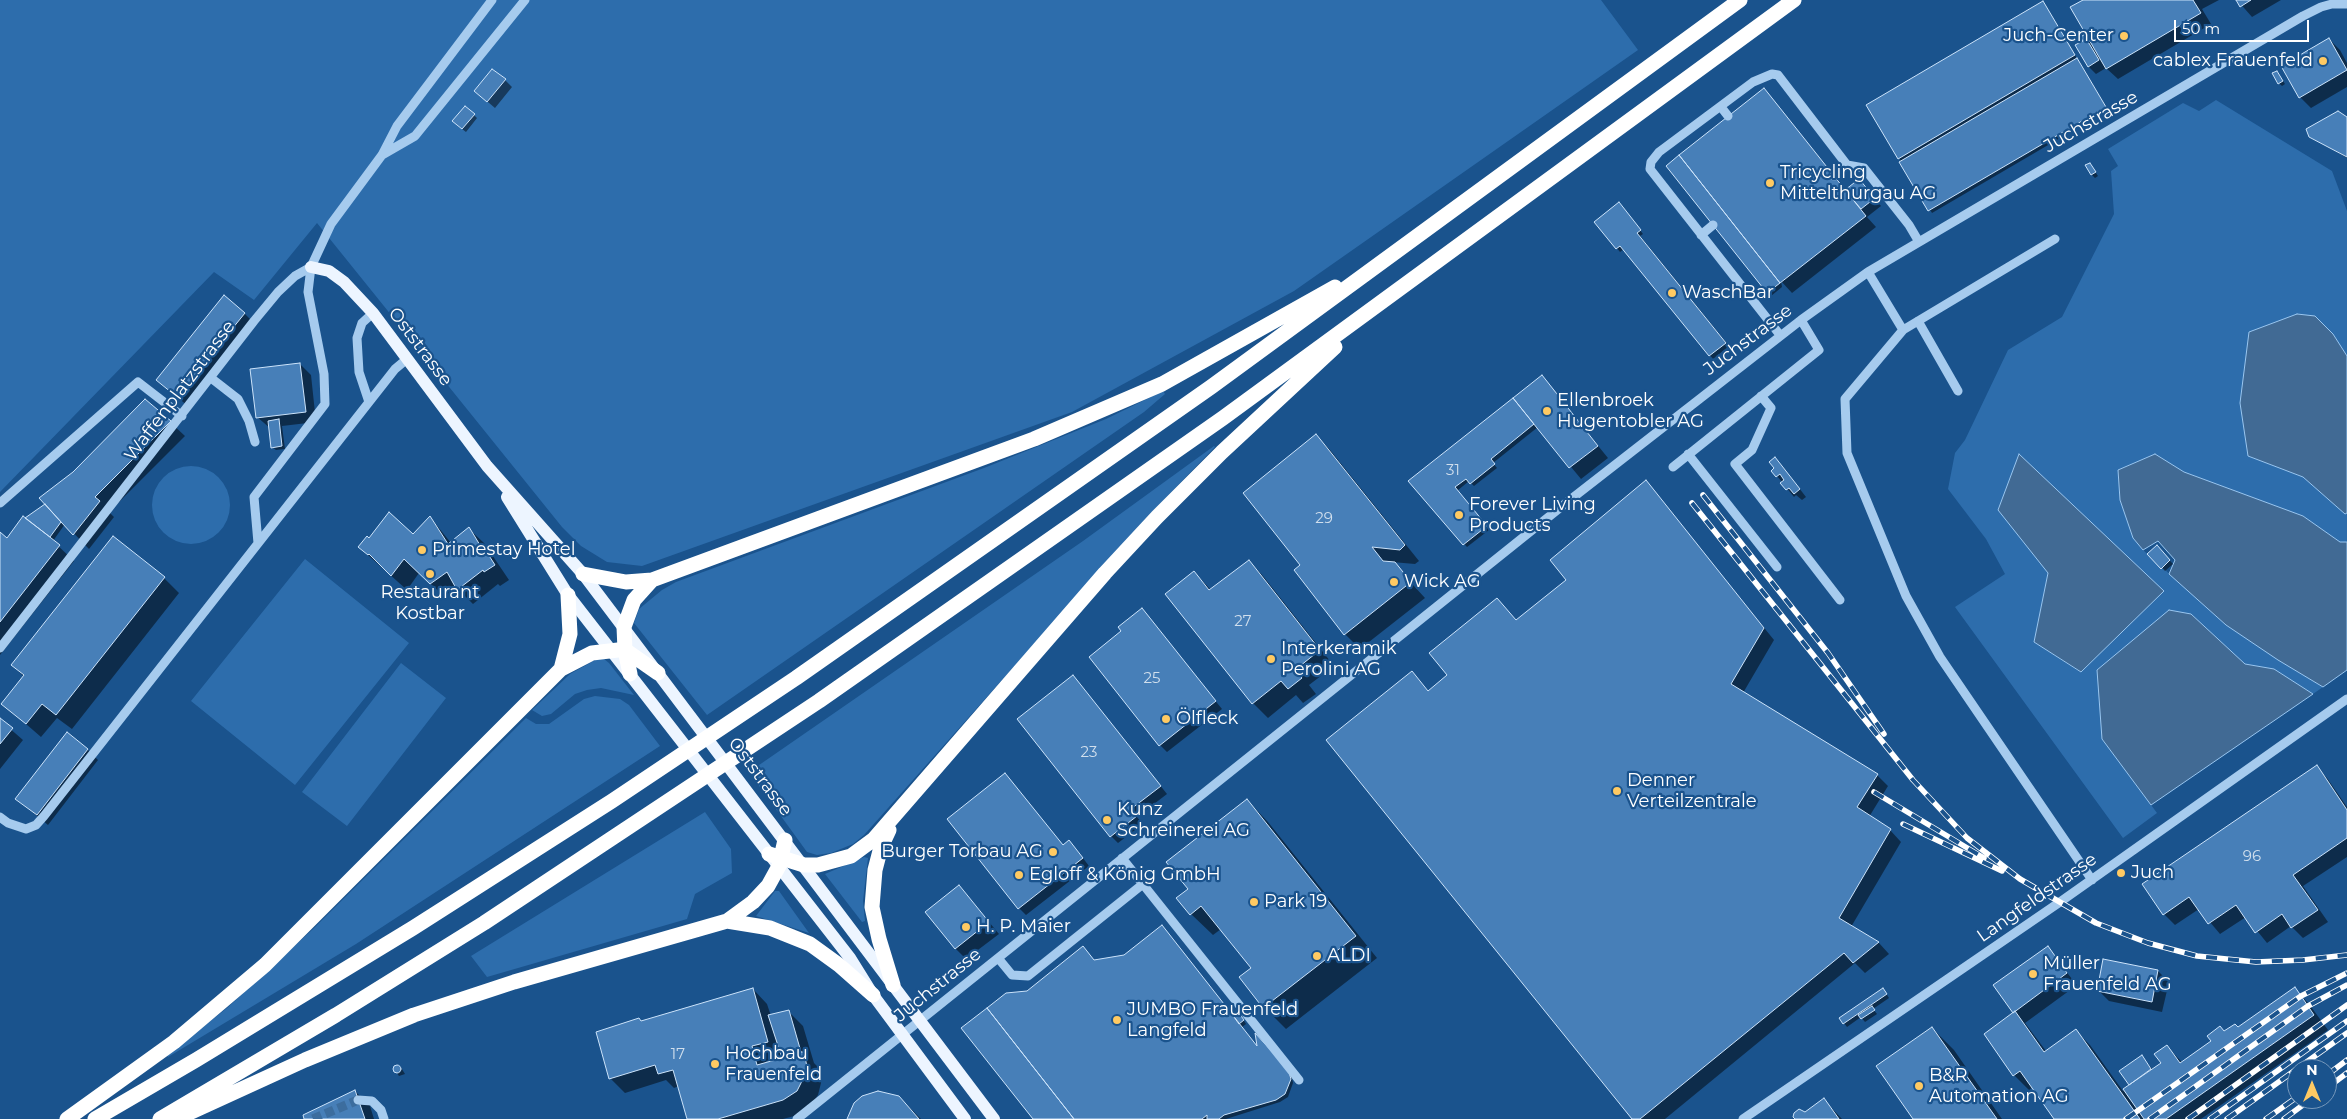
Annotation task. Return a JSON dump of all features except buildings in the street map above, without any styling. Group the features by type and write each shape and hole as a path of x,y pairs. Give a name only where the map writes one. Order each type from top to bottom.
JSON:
{"highway":[{"path":"95,1119 306,995 628,790 974,554 1397,252 1740,0"},
{"path":"160,1119 484,923 653,812 1029,556 1384,302 1794,0"},
{"path":"583,574 626,582 652,580 1034,439 1119,404 1170,379 1397,252"},
{"path":"777,859 804,865 828,863 851,856 874,839 897,815 1092,588 1157,517 1222,452 1384,302"},
{"path":"630,674 618,650 634,600 652,580"},
{"path":"561,669 570,634 568,595"},
{"path":"67,1119 174,1042 246,983 329,903 561,669 592,653 618,650 658,673"},
{"path":"893,985 875,923 872,896 875,870 881,847 897,815"},
{"path":"177,1119 305,1060 414,1015 514,982 727,921 753,902 768,886 785,840"},
{"path":"727,921 770,928 810,944 839,964 873,995"}],"main road":[{"name":"Oststrasse","path":"312,267 329,271 344,282 373,314 487,466 568,595 618,650"},
{"name":"Oststrasse","path":"487,466 583,574 757,802 994,1119"},
{"path":"630,674 738,816 777,859 850,958 887,1015 965,1119"}],"street":[{"path":"258,543 254,497 325,404 324,374 308,292 312,267 332,224 382,155 397,126 492,0"},
{"path":"382,155 414,136 525,0"},
{"name":"Juchstrasse","path":"797,1119 1566,503 1780,335 1868,272 2303,16 2335,2 2347,4"},
{"path":"1780,335 1650,169 1651,162 1659,152 1764,76 1772,74 1778,76 1847,164 1864,168 1909,225 1919,242"},
{"path":"1721,107 1728,116"},
{"path":"1834,176 1847,164"},
{"path":"1701,235 1713,225"},
{"path":"2055,239 1903,330 1845,399 1847,453 1906,596 1940,657 2092,880"},
{"name":"Waffenplatzstrasse","path":"0,648 278,292 295,276 312,267"},
{"path":"1868,272 1903,330"},
{"path":"369,402 359,372 357,338 362,323 373,314"},
{"path":"1673,467 1820,350 1801,320"},
{"path":"1918,321 1958,391"},
{"path":"0,817 19,828 26,829 36,825 395,369 407,359"},
{"path":"211,378 238,399 249,421 255,442"},
{"path":"0,503 138,382 182,416"},
{"path":"1762,396 1771,408 1752,450 1735,464 1840,600"},
{"path":"1688,454 1777,567"},
{"name":"Langfeldstrasse","path":"1742,1119 2092,880 2347,699"},
{"path":"1122,858 1299,1080"},
{"path":"998,958 1012,975 1028,976 1143,884"},
{"path":"358,1100 372,1101 381,1110 384,1119"}],"shaded area":[{"path":"0,0 1601,0 1638,50 1294,291 1072,412 642,566 607,562 581,546 562,527 317,223 254,300 214,272 0,492"},
{"path":"2216,100 2332,171 2347,211 2347,356 2333,334 2248,456 2303,477 2345,514 2347,513 2347,542 2340,542 2303,516 2184,472 2155,454 2118,470 2120,500 2133,538 2143,550 2226,625 2323,687 2313,694 2274,669 2245,664 2191,614 2102,739 2157,813 2123,838 1955,607 2005,574 1986,539 1948,489 1955,453 1965,440 2008,350 2062,317 2114,214 2111,171 2118,166 2108,149 2183,103 2199,111","holes":["2048,573 2080,672 2034,642"]},
{"path":"2297,314 2315,316 2333,334 2347,356 2347,513 2345,514 2303,477 2248,456 2240,403 2249,332"},
{"path":"1163,391 1165,394 1144,412 707,715 634,623 639,609 662,590 676,582 984,468 1106,419"},
{"path":"1214,446 1147,517 864,835 853,844 831,853 817,855 807,852 749,772 1083,541"},
{"path":"2019,454 2164,591 2081,672 2034,642 2048,573 1998,510"},
{"path":"2155,454 2184,472 2303,516 2340,542 2347,542 2347,670 2323,687 2226,625 2169,574 2175,560 2158,541 2143,550 2133,538 2120,500 2118,470"},
{"path":"191,466 206,469 218,478 227,490 230,505 227,520 218,532 206,541 191,544 176,541 164,532 155,520 152,505 155,490 164,478 176,469"},
{"path":"305,559 409,643 295,785 191,701"},
{"path":"2169,610 2191,614 2245,664 2274,669 2313,694 2151,805 2102,739 2097,670"},
{"path":"597,659 604,659 609,663 634,695 601,688 587,690 575,694 551,714 542,716 532,710 570,674"},
{"path":"401,663 446,698 347,826 302,792"},
{"path":"595,696 620,699 629,705 660,746 356,944 168,1057 167,1055 227,1008 313,929 526,718 536,724 549,724 584,699"},
{"path":"705,812 731,849 732,873 695,894 687,919 487,977 471,956"},
{"path":"864,857 868,858 863,901 865,921 862,922 825,874"},
{"path":"775,891 779,891 809,933 756,916"}],"tunnel":[{"path":"313,1119 358,1100"}],"railway":[{"path":"1703,495 1828,653 1884,734"},
{"path":"1692,503 1913,780 1967,838 2020,879 2096,923 2148,943 2197,956 2256,962 2303,960 2347,955"},
{"path":"1874,792 1984,858"},
{"path":"1903,824 2002,871"},
{"path":"2126,1119 2301,996 2347,973"},
{"path":"2150,1119 2308,1006 2347,985"},
{"path":"2188,1119 2347,1005"},
{"path":"2210,1119 2347,1021"},
{"path":"2227,1119 2347,1033"},
{"path":"2337,1068 2347,1060"},
{"path":"2337,1080 2347,1073"},
{"path":"2266,1119 2287,1104"},
{"path":"2284,1119 2298,1109"}],"place":[{"name":"Juch-Center","path":"2124,36"},
{"name":"cablex Frauenfeld","path":"2323,61"},
{"name":"Tricycling Mittelthurgau AG","path":"1770,183"},
{"name":"WaschBar","path":"1672,293"},
{"name":"Ellenbroek Hugentobler AG","path":"1547,411"},
{"name":"Forever Living Products","path":"1459,515"},
{"name":"Primestay Hotel","path":"422,550"},
{"name":"Restaurant Kostbar","path":"430,574"},
{"name":"Wick AG","path":"1394,582"},
{"name":"Interkeramik Perolini AG","path":"1271,659"},
{"name":"Ölfleck","path":"1166,719"},
{"name":"Denner Verteilzentrale","path":"1617,791"},
{"name":"Kunz Schreinerei AG","path":"1107,820"},
{"name":"Burger Torbau AG","path":"1053,852"},
{"name":"Juch","path":"2121,873"},
{"name":"Egloff & König GmbH","path":"1019,875"},
{"name":"Park 19","path":"1254,902"},
{"name":"H. P. Maier","path":"966,927"},
{"name":"ALDI","path":"1317,956"},
{"name":"Müller Frauenfeld AG","path":"2033,974"},
{"name":"JUMBO Frauenfeld Langfeld","path":"1117,1020"},
{"name":"Hochbau Frauenfeld","path":"715,1064"},
{"name":"B&R Automation AG","path":"1919,1086"}]}
